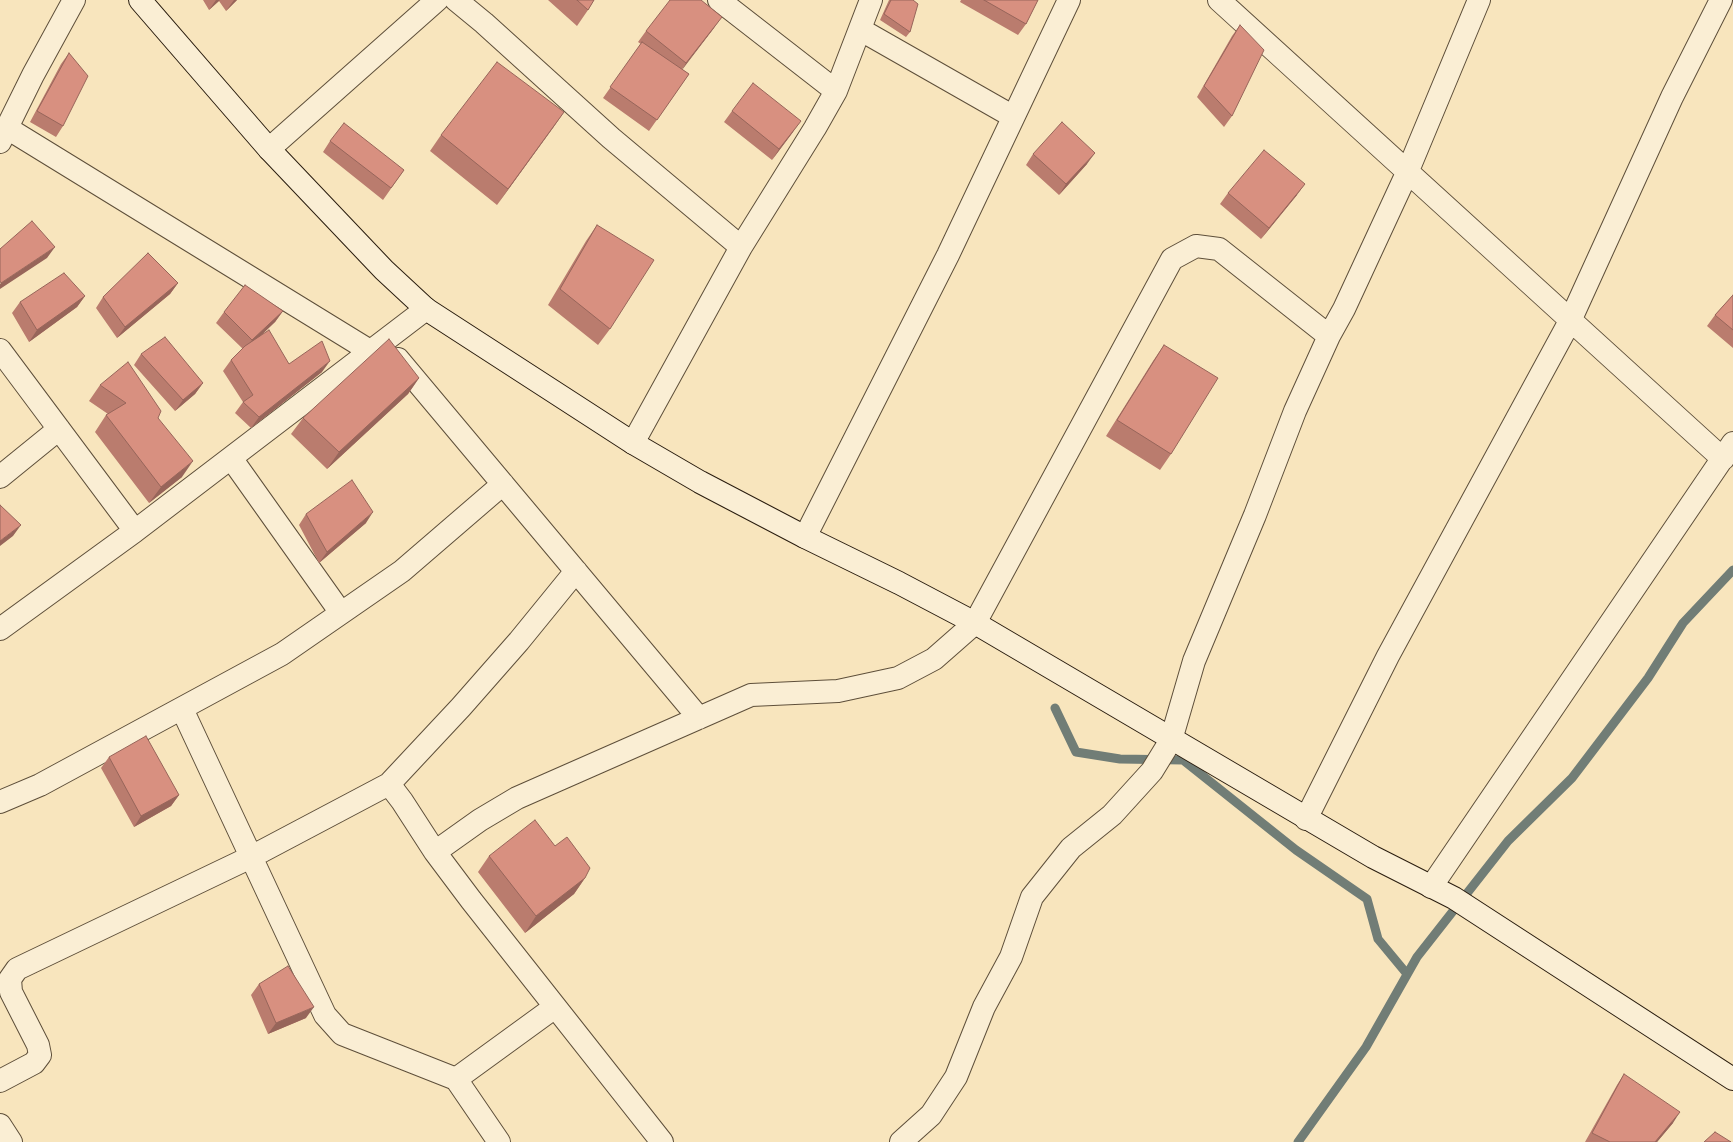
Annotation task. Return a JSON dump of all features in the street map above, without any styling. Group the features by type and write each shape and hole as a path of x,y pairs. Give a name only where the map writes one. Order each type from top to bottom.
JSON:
{"street":[{"path":"74,0 33,75 3,135 377,346 503,484 699,718"},
{"path":"140,0 269,149 368,254 426,310 633,444 700,482 805,537 899,583 975,623 1373,858 1454,898 1519,942 1733,1079"},
{"path":"269,149 437,0"},
{"path":"456,0 484,23 611,138 741,247"},
{"path":"719,0 836,91"},
{"path":"633,444 741,247 815,128 836,91 861,30 871,0"},
{"path":"805,537 922,308 1012,116 1069,0"},
{"path":"1219,0 1570,321 1728,451 1533,735 1431,887"},
{"path":"901,1142 931,1115 956,1077 984,1007 1011,957 1032,897 1071,848 1112,815 1152,771 1171,740 1194,661 1258,508 1295,411 1407,173 1479,0"},
{"path":"1306,819 1388,656 1570,321 1672,97 1721,0"},
{"path":"861,30 1012,116"},
{"path":"435,852 480,820 517,798 751,695 838,691 898,678 934,659 975,623 1172,259 1196,246 1219,249 1329,336"},
{"path":"0,629 135,531 426,310"},
{"path":"0,350 135,531"},
{"path":"0,477 59,429"},
{"path":"230,458 341,613"},
{"path":"0,802 40,785 282,654 402,571 503,484"},
{"path":"0,1081 34,1063 40,1055 38,1045 11,992 10,979 17,969 251,857 389,784 461,708 519,641 576,571"},
{"path":"182,709 325,1015 342,1034 456,1078 499,1142"},
{"path":"389,784 402,801 435,852 471,900 662,1142"},
{"path":"456,1078 555,1007"},
{"path":"0,1125 11,1142"}],"building":[{"path":"577,0 594,0 588,10"},
{"path":"670,0 701,0 722,17 686,63 646,31"},
{"path":"891,0 913,0 918,4 910,32 884,14"},
{"path":"984,0 1038,0 1026,24"},
{"path":"1240,25 1264,50 1232,116 1204,86"},
{"path":"642,42 689,74 657,120 610,87"},
{"path":"69,53 88,76 63,126 37,111"},
{"path":"497,62 564,112 508,189 441,135"},
{"path":"753,83 801,121 779,149 732,111"},
{"path":"1062,122 1095,153 1066,184 1033,154"},
{"path":"344,123 404,170 391,188 330,141"},
{"path":"1264,150 1305,184 1269,228 1228,193"},
{"path":"32,221 55,247 1,283 0,249"},
{"path":"597,225 654,260 610,329 560,289"},
{"path":"148,253 178,283 125,327 103,297"},
{"path":"64,273 85,296 37,330 20,302"},
{"path":"245,285 283,311 252,340 224,312"},
{"path":"1733,295 1733,330 1715,315"},
{"path":"269,330 289,364 322,341 330,361 259,417 243,402 253,395 231,360 245,346"},
{"path":"165,337 203,383 183,400 141,354"},
{"path":"389,339 419,378 339,452 303,418"},
{"path":"1164,345 1218,378 1171,454 1117,420"},
{"path":"128,362 161,411 158,418 193,461 161,487 106,415 126,403 100,385"},
{"path":"352,480 373,512 327,552 306,514"},
{"path":"0,505 21,525 0,541"},
{"path":"146,736 179,795 141,816 109,757"},
{"path":"535,820 555,846 567,837 590,868 585,878 536,916 489,856"},
{"path":"288,966 314,1007 276,1023 259,984"},
{"path":"1624,1074 1680,1112 1655,1142 1610,1142 1592,1133"},
{"path":"1715,1132 1731,1142 1704,1142"}],"waterway":[{"path":"1298,1142 1366,1047 1417,957 1508,841 1572,778 1648,678 1683,623 1733,570"},
{"path":"1055,708 1076,752 1120,759 1183,760 1296,850 1367,899 1378,939 1407,974"}]}
